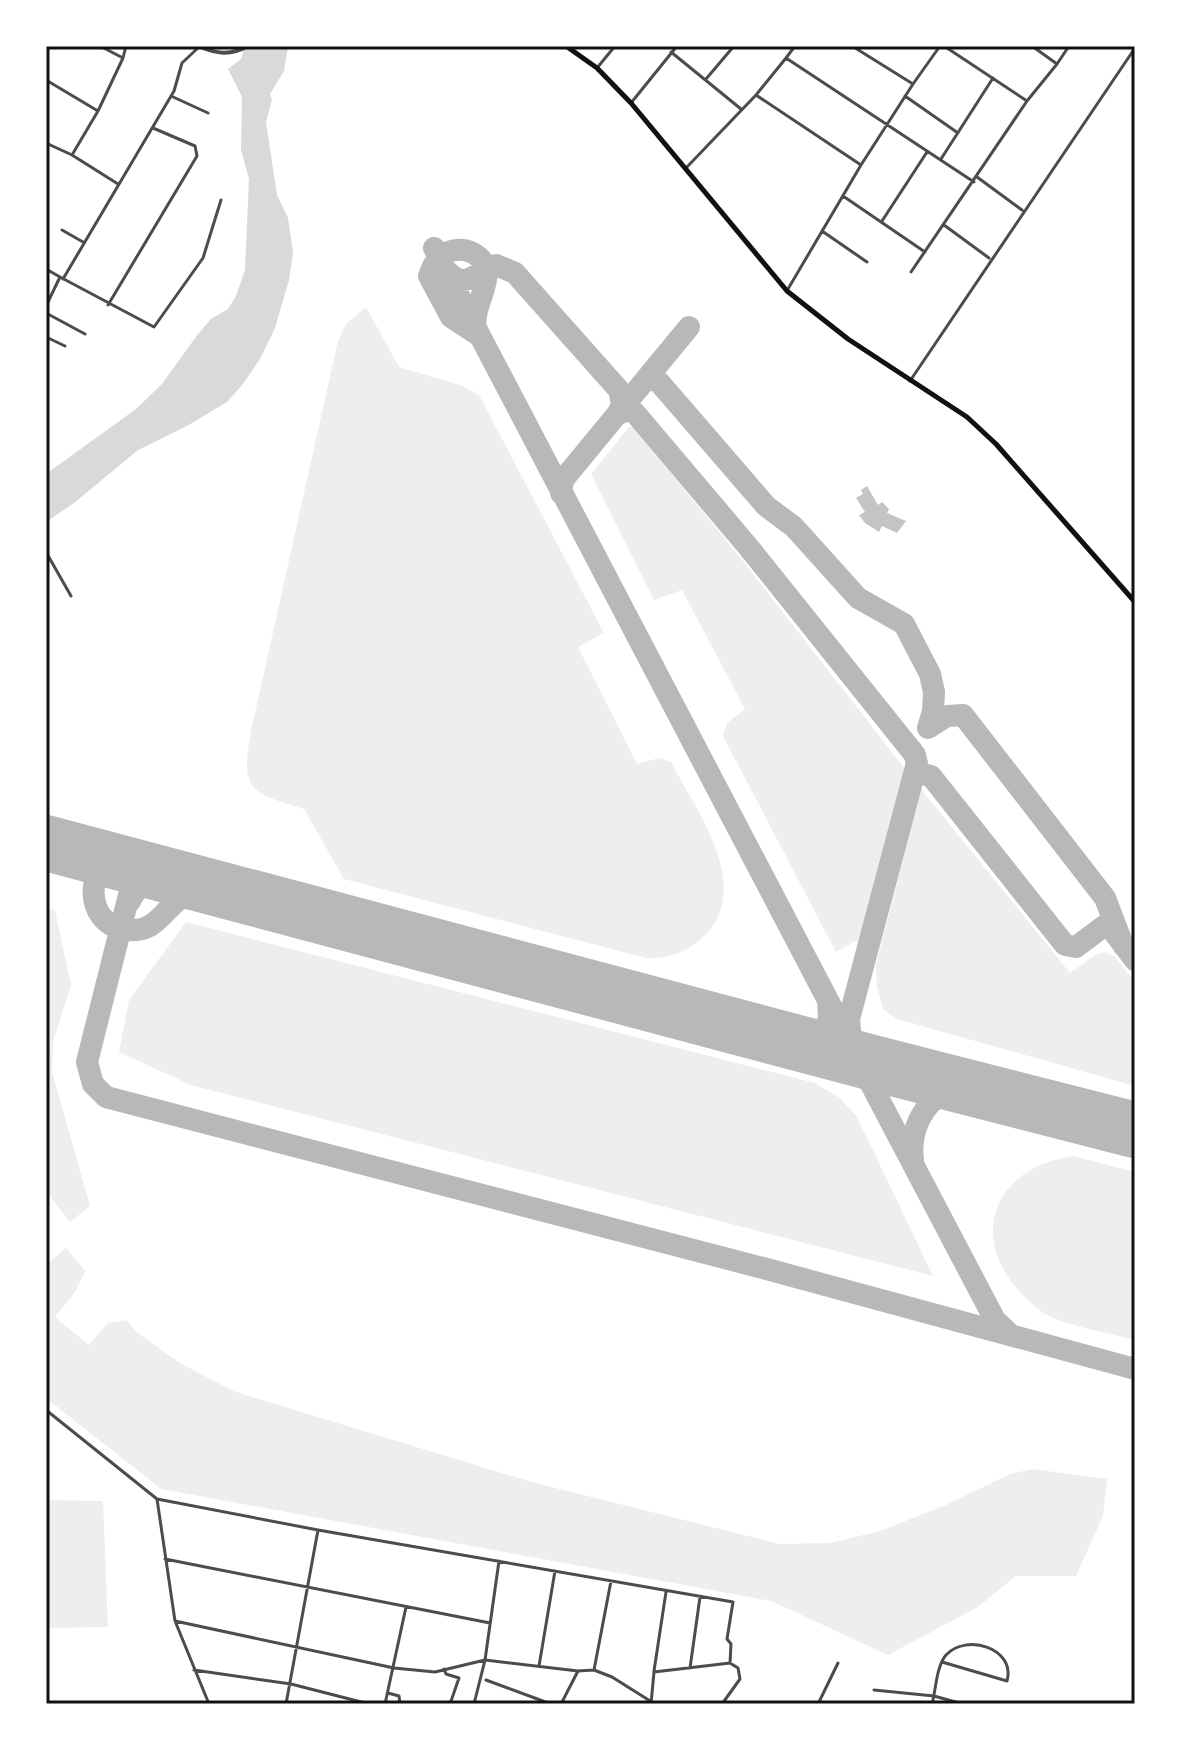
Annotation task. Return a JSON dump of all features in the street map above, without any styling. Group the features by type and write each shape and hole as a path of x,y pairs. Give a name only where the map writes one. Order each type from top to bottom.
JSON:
{"main road":[{"path":"566,46 597,68 631,103 787,291 848,339 967,417 996,444 1135,602"}],"street":[{"path":"100,46 123,58"},
{"path":"72,155 98,111 126,46"},
{"path":"46,306 171,96 182,63 198,46 223,54 236,53 248,46"},
{"path":"597,68 615,46"},
{"path":"631,103 677,46"},
{"path":"706,79 734,46"},
{"path":"686,168 756,95 795,46"},
{"path":"852,46 913,84"},
{"path":"787,291 886,125 942,46 1027,101"},
{"path":"1032,46 1057,64"},
{"path":"911,272 1027,101 1069,46"},
{"path":"910,381 990,258 1135,48"},
{"path":"671,52 741,109"},
{"path":"786,58 927,152 1023,211"},
{"path":"941,160 993,78"},
{"path":"46,80 98,111"},
{"path":"756,95 861,165"},
{"path":"171,96 208,113"},
{"path":"905,96 958,133"},
{"path":"108,305 197,156 195,146 153,128"},
{"path":"47,144 72,155 118,184"},
{"path":"882,221 927,152"},
{"path":"843,196 925,252"},
{"path":"46,269 154,327 203,258 221,200"},
{"path":"944,225 990,258"},
{"path":"62,230 84,242"},
{"path":"822,231 867,262"},
{"path":"46,313 85,334"},
{"path":"46,337 65,346"},
{"path":"46,552 71,596"},
{"path":"46,1410 157,1499 733,1602 727,1639 731,1644 730,1663"},
{"path":"157,1499 175,1621 209,1704"},
{"path":"286,1704 318,1530"},
{"path":"165,1559 490,1623"},
{"path":"474,1704 485,1660 499,1561"},
{"path":"539,1666 555,1571"},
{"path":"594,1670 611,1581"},
{"path":"175,1621 394,1668 435,1672 485,1660 578,1671 594,1670 612,1677 652,1703 666,1592"},
{"path":"690,1668 700,1597"},
{"path":"385,1704 406,1607"},
{"path":"932,1704 942,1662 955,1649 975,1644 999,1653 1006,1659 1010,1670 1007,1681 942,1662"},
{"path":"654,1672 730,1663 738,1668 740,1679 722,1704"},
{"path":"818,1704 838,1663"},
{"path":"444,1669 446,1674 459,1678 450,1704"},
{"path":"194,1670 291,1684 369,1704"},
{"path":"561,1704 578,1671"},
{"path":"486,1680 551,1704"},
{"path":"874,1690 934,1696 963,1704"},
{"path":"388,1693 399,1696 400,1704"}],"shaded area":[{"path":"245,46 288,46 284,71 270,94 272,99 266,122 277,195 288,218 293,253 289,280 275,328 260,359 227,402 138,450 46,522 46,474 136,409 162,384 211,319 228,309 236,296 245,270 249,179 241,150 242,97 228,69 241,59"},
{"path":"366,307 399,367 463,386 479,395 604,633 578,647 637,764 659,758 671,762 705,824 722,869 724,892 719,913 707,933 687,949 664,957 646,958 344,879 304,809 261,793 249,778 247,767 251,731 338,341 346,324"},
{"path":"629,427 633,427 743,561 905,769 859,942 855,941 836,952 723,736 727,723 745,709 682,590 654,600 591,474"},
{"path":"921,789 1070,973 1097,954 1105,952 1115,957 1135,982 1135,1086 897,1019 883,1009 876,965"},
{"path":"46,908 55,910 71,985 53,1042 52,1072 90,1206 70,1222 46,1191"},
{"path":"186,922 815,1083 840,1098 857,1117 933,1276 191,1085 119,1052 129,1000"},
{"path":"1073,1156 1135,1172 1135,1340 1070,1324 1045,1314 1014,1285 995,1250 994,1219 1006,1191 1032,1169"},
{"path":"66,1248 85,1271 75,1292 55,1317 89,1345 108,1323 127,1320 136,1332 180,1363 233,1391 535,1483 780,1544 830,1543 880,1531 946,1505 1010,1474 1032,1469 1107,1479 1103,1516 1076,1576 1016,1576 978,1607 888,1655 771,1601 161,1489 46,1398 46,1265"},
{"path":"46,1500 103,1501 108,1627 46,1628"}],"building":[{"path":"867,486 878,505 882,502 889,509 887,513 906,521 897,533 882,526 879,532 859,515 865,512 856,498 863,494 861,490"}],"taxiway":[{"path":"434,248 843,1029 857,1051 873,1063"},
{"path":"476,328 475,318 486,269 482,260 473,253 454,250 436,261 429,276 451,317 480,336"},
{"path":"445,269 465,280 496,265 515,273 619,390 622,404 618,414"},
{"path":"561,493 567,475 689,327"},
{"path":"644,382 649,379 659,382 766,506 794,527 858,598 904,624 930,674 934,692 928,728 947,716 963,715 1105,898 1123,945"},
{"path":"618,414 628,410 635,413 750,549 915,755 917,765"},
{"path":"851,1040 849,1019 917,763"},
{"path":"913,777 918,773 931,776 1065,945 1076,947 1104,926 1113,931 1135,960"},
{"path":"214,887 143,854 118,854 105,862 97,874 95,903 101,916 113,926 142,929 187,894 219,889"},
{"path":"109,859 125,873 130,891 87,1062 93,1084 106,1097 763,1268 1135,1369"},
{"path":"130,901 145,882 169,875"},
{"path":"794,1042 810,1039 827,1027 828,1001"},
{"path":"848,1056 864,1071 995,1320 1011,1335"},
{"path":"913,1159 914,1133 925,1110 944,1093 969,1088"}],"runway":[{"path":"46,843 1135,1130"}]}
